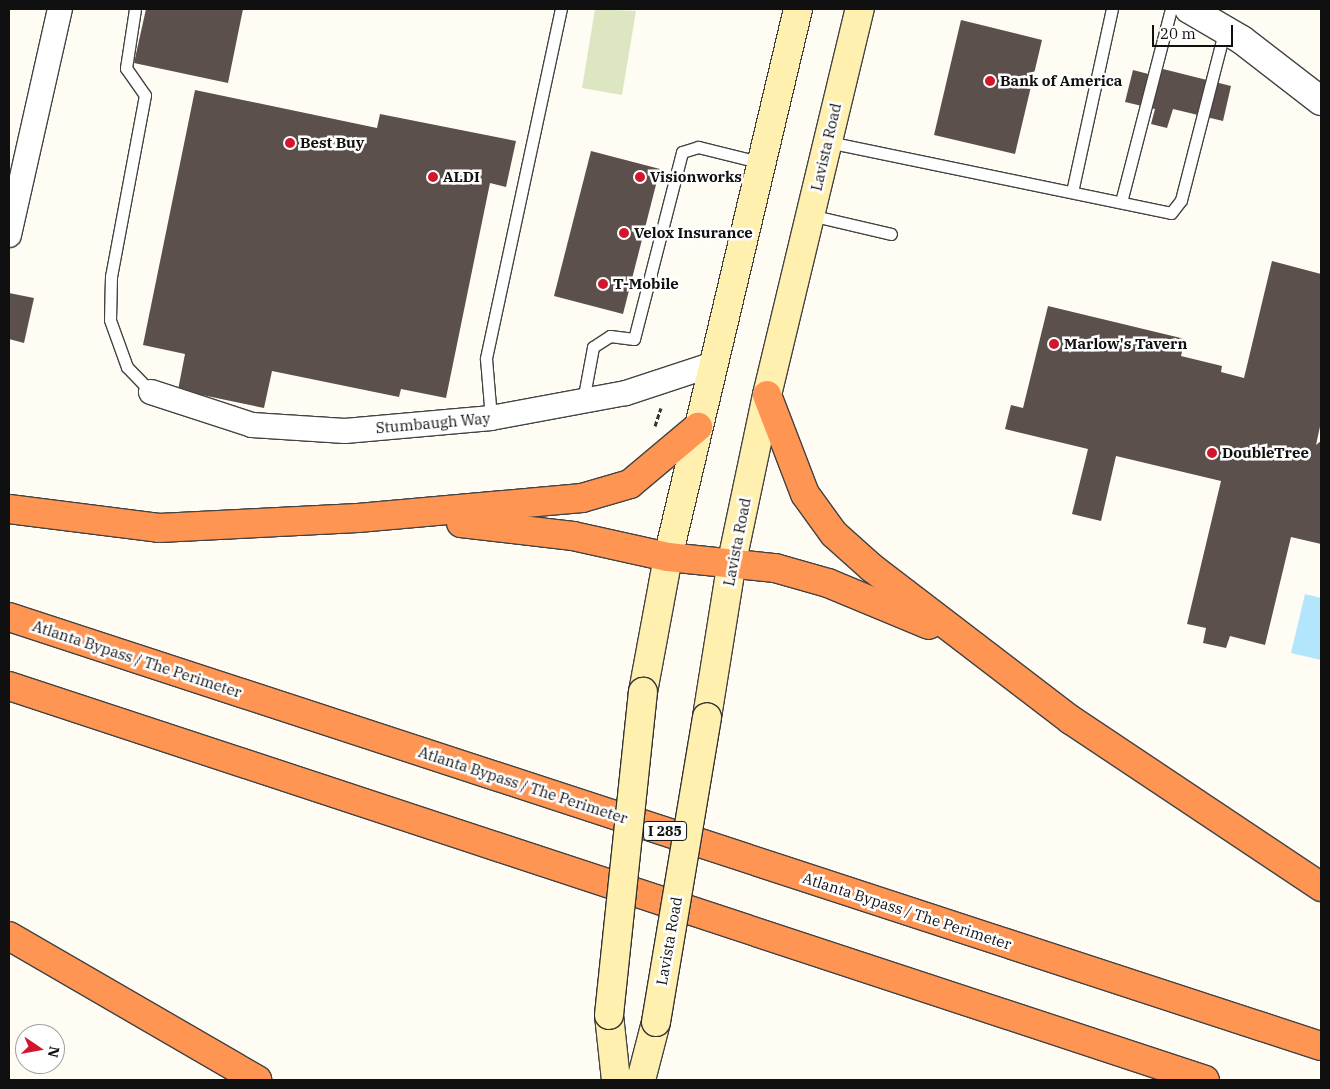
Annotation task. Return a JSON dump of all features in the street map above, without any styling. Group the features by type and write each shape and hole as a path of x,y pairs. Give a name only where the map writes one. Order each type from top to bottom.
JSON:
{"highway":[{"path":"767,395 793,471 818,514 872,568 959,638 1249,842 1321,886"},
{"path":"9,510 159,528 358,518 608,492 655,467 698,427"},
{"path":"358,518 499,525 668,557 732,561 828,583 959,638"},
{"name":"Atlanta Bypass / The Perimeter","path":"9,616 1321,1046"},
{"path":"9,686 1205,1080"},
{"path":"9,936 256,1080"}],"main road":[{"path":"616,1080 608,1015 643,692 668,557 798,9"},
{"name":"Lavista Road","path":"641,1080 656,1022 732,561 767,395 860,9"}],"street":[{"path":"9,235 60,9"},
{"path":"1188,10 1225,29 1321,100"},
{"name":"Stumbaugh Way","path":"151,392 252,425 345,431 491,418 583,401 714,364"}],"lane":[{"path":"135,9 126,68 145,95 111,276 110,320 127,367 151,392"},
{"path":"491,418 486,358 561,9"},
{"path":"1072,192 1112,9"},
{"path":"1121,202 1188,10"},
{"path":"828,142 1171,213 1181,200 1225,29"},
{"path":"583,401 593,347 610,336 634,339 682,152 698,146 763,163"},
{"path":"810,215 891,234"}],"path":[{"path":"654,432 662,405"}],"green space":[{"path":"595,9 636,11 622,95 582,88"}],"water":[{"path":"1305,594 1321,598 1321,660 1291,653"}],"building":[{"path":"146,9 243,9 228,83 134,63"},
{"name":"Bank of America","path":"961,20 1042,40 1015,154 934,135"},
{"name":"Bank of America","path":"1163,69 1231,86 1223,121 1173,109 1167,128 1151,124 1155,109 1125,102 1133,70 1160,77"},
{"path":"195,90 377,128 380,114 516,141 506,187 490,183 446,398 401,389 399,397 272,371 264,408 178,390 185,354 143,345"},
{"path":"591,151 660,169 623,314 554,296"},
{"name":"DoubleTree","path":"1272,261 1321,274 1321,422 1316,445 1321,441 1321,544 1291,537 1265,645 1230,636 1226,648 1203,643 1206,628 1187,624 1221,481 1116,456 1101,521 1072,514 1088,449 1005,429 1011,405 1023,408 1048,306 1185,339 1181,356 1222,366 1221,372 1244,378"},
{"path":"9,293 34,298 24,343 9,339"}],"place":[{"name":"Bank of America","path":"990,81"},
{"name":"Best Buy","path":"290,143"},
{"name":"ALDI","path":"433,177"},
{"name":"Visionworks","path":"640,177"},
{"name":"Velox Insurance","path":"624,233"},
{"name":"T-Mobile","path":"603,284"},
{"name":"Marlow's Tavern","path":"1054,344"},
{"name":"DoubleTree","path":"1212,453"}]}
